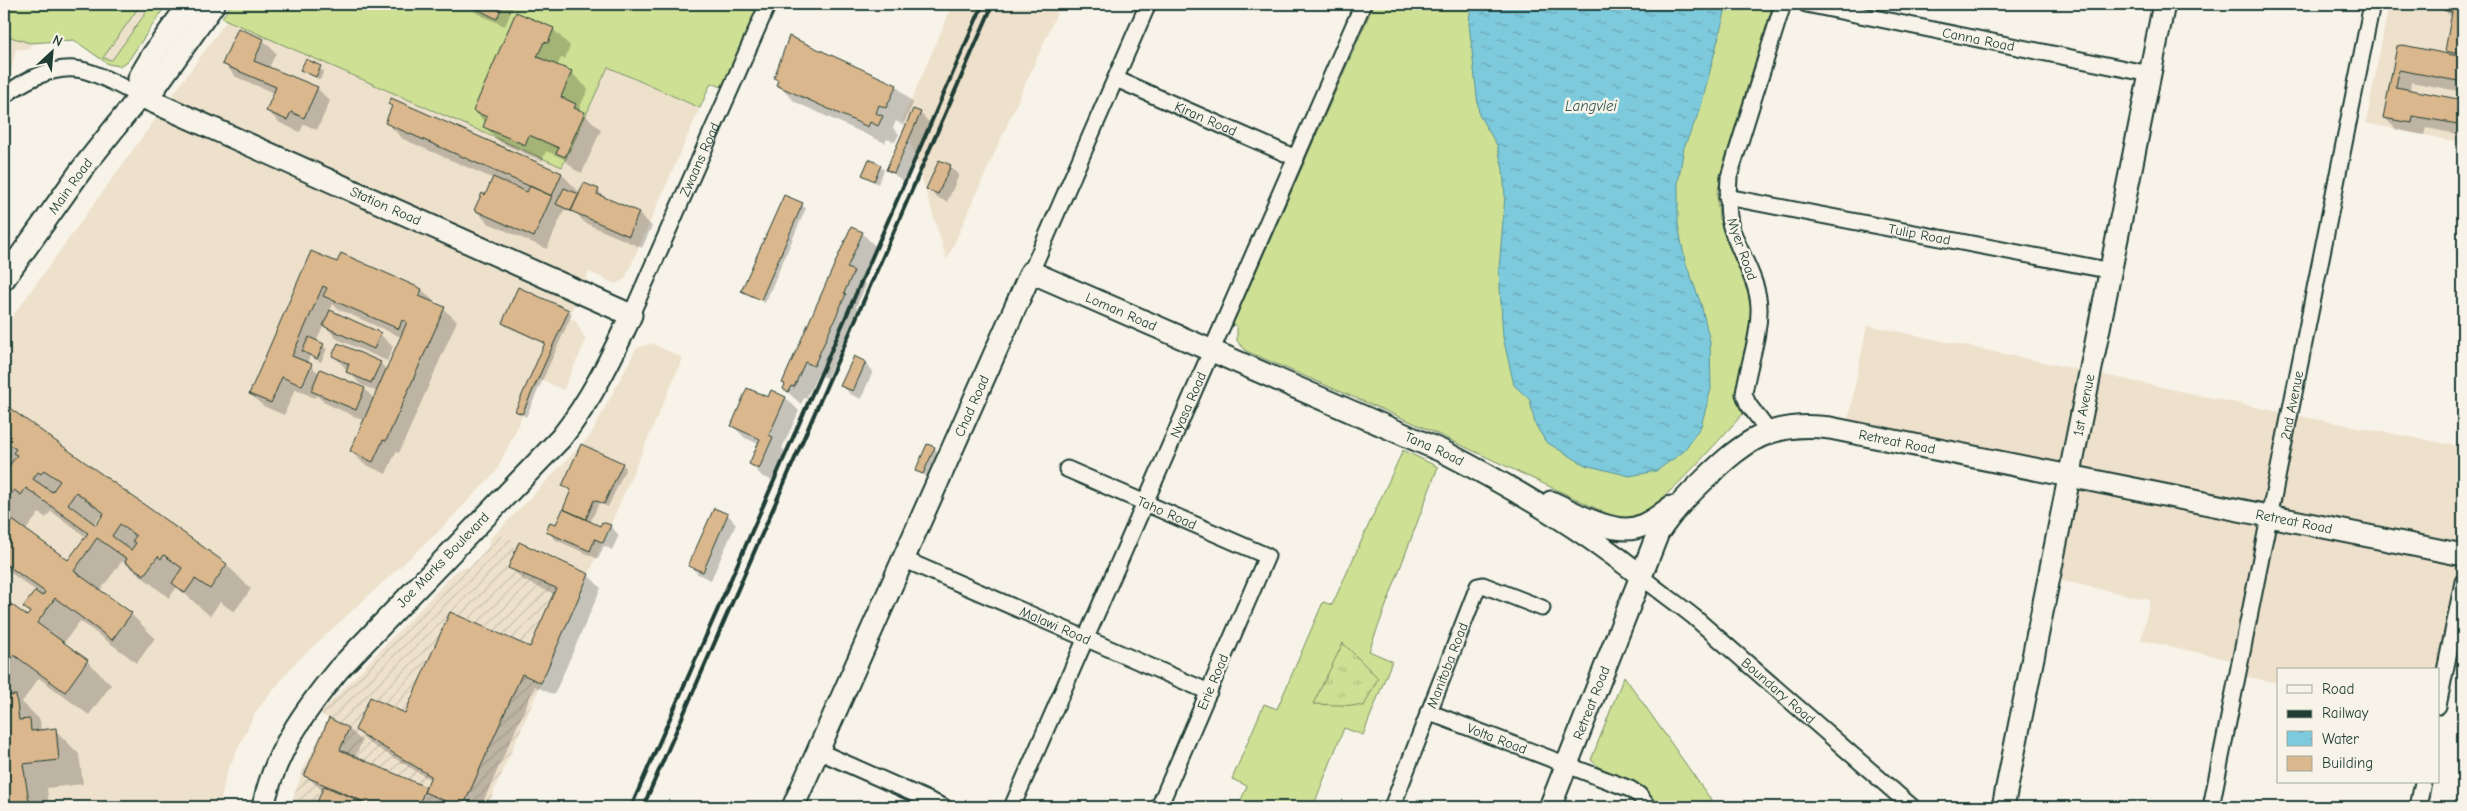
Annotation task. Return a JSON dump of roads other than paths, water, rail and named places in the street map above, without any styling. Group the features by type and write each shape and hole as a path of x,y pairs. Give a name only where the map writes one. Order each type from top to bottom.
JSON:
{"main road":[{"path":"140,96 139,78 152,56 190,4"},
{"name":"Main Road","path":"4,279 82,169 140,96 156,86 214,4"},
{"name":"1st Avenue","path":"2003,807 2112,271 2164,4"},
{"name":"Station Road","path":"140,96 631,315"},
{"name":"Loman Road","path":"1031,272 1211,351"},
{"name":"Chad Road","path":"793,807 1031,272"},
{"name":"Joe Marks Boulevard","path":"263,807 270,780 292,729 312,702 338,670 561,438 584,409 597,387 631,315"},
{"name":"Tana Road","path":"1211,351 1408,436 1489,475 1606,549 1642,576"},
{"name":"Retreat Road","path":"1550,807 1658,533 1694,490 1736,450 1769,432 1799,425 1830,428 2463,555"},
{"path":"1489,475 1608,526 1624,529 1636,528 1652,521 1694,490"}],"street":[{"name":"Zwaans Road","path":"631,315 768,4"},
{"name":"Chad Road","path":"1031,272 1148,4"},
{"name":"Nyasa Road","path":"1012,807 1364,4"},
{"name":"Myer Road","path":"1769,432 1748,404 1744,394 1758,324 1759,306 1756,291 1730,223 1728,197 1730,177 1783,4"},
{"name":"Canna Road","path":"1806,4 2150,74"},
{"name":"2nd Avenue","path":"2211,807 2372,4"},
{"path":"4,96 36,77 63,70 77,69 140,96"},
{"name":"Kiran Road","path":"1116,79 1296,158"},
{"name":"Tulip Road","path":"1728,197 2112,271"},
{"name":"Taho Road","path":"1067,469 1267,556"},
{"name":"Erie Road","path":"1159,807 1267,556"},
{"name":"Malawi Road","path":"903,559 1209,692"},
{"name":"Boundary Road","path":"1642,576 1660,593 1681,606 1912,807"},
{"path":"2440,696 2463,582"},
{"name":"Manitoba Road","path":"1392,807 1478,586 1483,585 1542,608"},
{"name":"Volta Road","path":"1428,712 1630,789 1639,795 1648,807"},
{"path":"818,751 944,807"},
{"path":"2418,807 2423,784"}],"water":[{"name":"Langvlei","path":"1471,4 1727,4 1700,110 1684,147 1678,183 1678,224 1685,261 1701,304 1710,342 1711,389 1701,426 1683,452 1656,471 1630,476 1585,465 1546,442 1535,424 1530,400 1514,385 1503,337 1499,270 1505,196 1503,169 1497,145 1479,115 1469,23"}],"railway":[{"path":"631,807 983,4"},
{"path":"643,807 993,4"}]}
